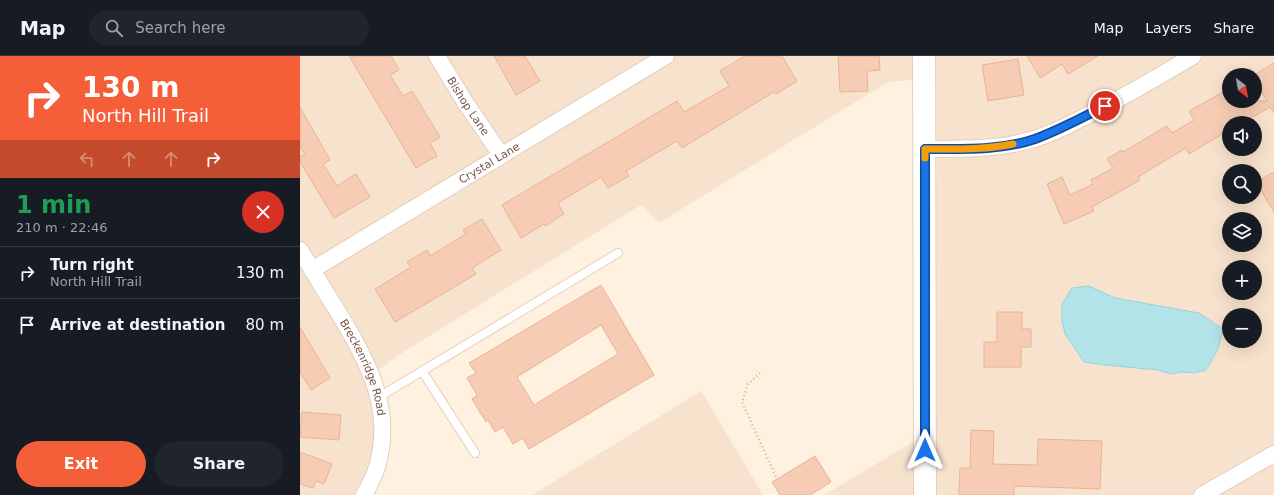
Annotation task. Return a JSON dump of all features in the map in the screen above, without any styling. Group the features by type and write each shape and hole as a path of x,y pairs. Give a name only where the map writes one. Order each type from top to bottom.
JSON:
{"street":[{"name":"Bishop Lane","path":"437,56 500,156"},
{"name":"Crystal Lane","path":"312,270 666,56"},
{"path":"924,56 925,495"},
{"path":"925,149 998,147 1034,139 1067,126 1130,93 1193,56"},
{"name":"Breckenridge Road","path":"300,250 357,343 372,374 379,397 382,420 382,444 375,472 364,495"},
{"path":"1202,495 1274,454"}],"lane":[{"path":"379,397 618,253"},
{"path":"422,371 474,453"}],"path":[{"path":"760,373 748,384 742,402 777,479"}],"shaded area":[{"path":"300,56 1274,56 1274,495 824,495 925,435 924,79 888,82 659,223 641,205 402,353 372,374 382,420 364,495 300,495"},
{"path":"701,391 763,495 532,495"}],"water":[{"path":"1089,286 1115,298 1199,313 1222,328 1218,349 1206,370 1195,373 1181,372 1172,374 1158,370 1084,362 1065,334 1062,321 1062,304 1072,288"}],"building":[{"path":"349,56 391,56 399,70 390,75 403,96 412,91 440,137 430,143 437,156 416,168"},
{"path":"494,56 525,56 540,81 516,95"},
{"path":"745,56 782,56 797,81 776,94 774,92 682,148 677,141 626,171 629,176 608,188 601,177 558,203 564,214 545,226 544,224 521,238 502,205 677,101 684,112 729,86 720,71"},
{"path":"838,56 879,56 880,70 867,71 868,91 840,92"},
{"path":"1027,56 1098,56 1068,74 1062,64 1040,78"},
{"path":"1018,59 1024,95 988,101 982,65"},
{"path":"1274,63 1274,113 1270,107 1254,116 1222,116 1222,134 1189,154 1186,148 1138,177 1140,180 1092,207 1094,211 1064,224 1047,184 1062,177 1070,195 1093,184 1091,180 1113,168 1107,159 1122,150 1123,152 1167,126 1172,133 1194,120 1189,111 1222,93 1222,108 1262,108 1262,101 1267,101 1262,93 1262,70"},
{"path":"300,107 330,160 323,164 337,186 356,174 370,197 334,218 300,162 300,157 305,154 300,147"},
{"path":"1274,172 1274,212 1262,192 1262,179"},
{"path":"482,219 501,250 472,268 476,274 395,322 375,289 411,267 407,262 427,250 430,256 466,234 463,230"},
{"path":"601,285 654,375 529,449 523,438 513,444 503,427 495,432 488,420 486,422 472,399 477,395 467,378 476,373 469,363","holes":["601,325 618,354 534,405 517,377"]},
{"path":"997,312 1022,312 1022,329 1031,329 1031,347 1021,347 1021,367 984,367 984,342 997,342"},
{"path":"300,327 330,378 311,390 300,372"},
{"path":"302,412 341,415 339,440 300,437"},
{"path":"971,430 994,431 993,464 1037,465 1038,439 1102,441 1100,489 1014,486 1014,495 959,495 960,468 970,468"},
{"path":"300,452 332,464 324,484 316,481 313,488 300,484"},
{"path":"815,456 831,482 810,495 780,495 772,482"}],"slow traffic":[{"path":"925,158 925,149 963,149 998,147 1013,144"}],"route":[{"path":"925,450 925,149 998,147 1034,139 1067,126 1105,106"}]}
